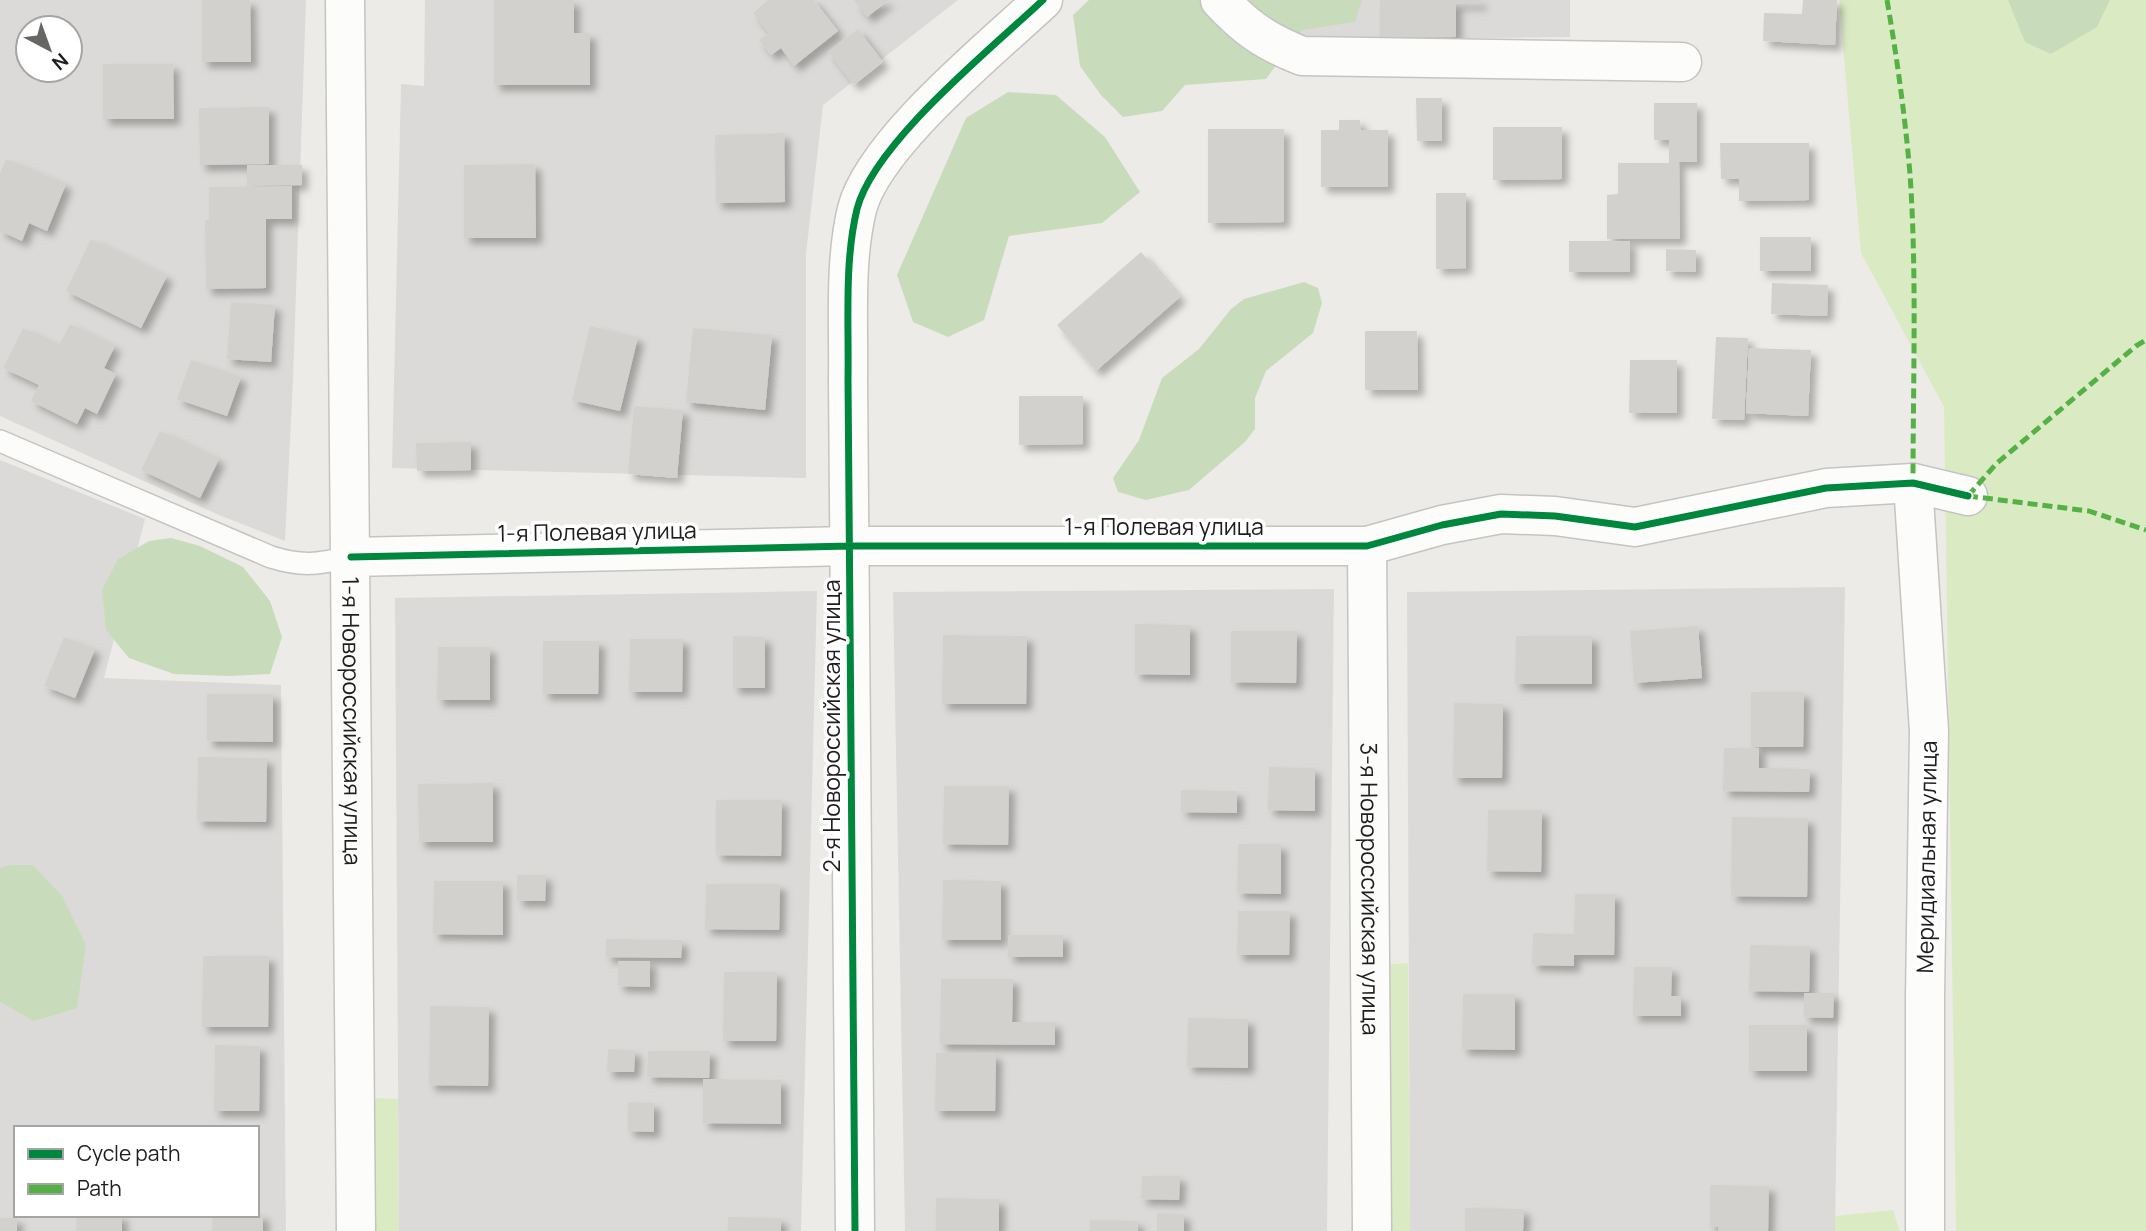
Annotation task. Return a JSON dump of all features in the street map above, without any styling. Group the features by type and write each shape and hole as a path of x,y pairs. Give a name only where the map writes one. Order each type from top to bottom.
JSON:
{"street":[{"name":"1-я Новороссийская улица","path":"345,0 356,1231"},
{"name":"2-я Новороссийская улица","path":"855,1231 849,265 858,208 872,172 943,93 1043,0"},
{"path":"1220,0 1238,19 1267,42 1302,56 1682,62"},
{"name":"1-я Полевая улица","path":"351,557 850,546 1367,546 1442,525 1501,514 1555,516 1634,527 1826,488 1913,483 1968,496"},
{"name":"Меридиальная улица","path":"1913,483 1929,731 1925,1231"},
{"name":"3-я Новороссийская улица","path":"1367,546 1372,1231"}],"lane":[{"path":"0,441 271,557 293,564 318,564 351,557"}],"shaded area":[{"path":"0,0 306,0 285,541 219,515 0,416"},
{"path":"425,0 958,0 823,105 806,254 806,478 392,468 401,84 424,86"},
{"path":"1262,0 1570,0 1570,37 1291,40"},
{"path":"0,460 145,519 104,678 281,685 286,1231 0,1231"},
{"path":"1845,587 1835,1231 1410,1231 1407,592"},
{"path":"1334,589 1327,1231 905,1231 893,592"},
{"path":"817,591 801,1231 399,1231 395,598"}],"green space":[{"path":"1089,0 1362,0 1355,22 1302,30 1266,79 1185,85 1162,111 1123,117 1101,95 1080,66 1073,15"},
{"path":"1839,0 2146,0 2146,1231 1956,1231 1944,407 1861,253"},
{"path":"2008,0 2110,0 2097,27 2051,54 2025,42"},
{"path":"1008,92 1056,95 1105,137 1140,192 1102,223 1009,236 984,320 948,337 913,322 897,275 966,118"},
{"path":"1304,282 1318,288 1322,303 1313,333 1266,371 1255,398 1255,429 1245,442 1189,490 1146,500 1118,492 1113,478 1139,440 1162,378 1199,349 1231,309 1244,299"},
{"path":"171,538 200,546 243,567 270,601 282,637 270,674 174,674 129,658 106,630 102,590 118,559 149,541"},
{"path":"33,865 62,896 86,945 77,1008 34,1021 0,1002 0,868"},
{"path":"1408,963 1410,1231 1383,1231 1381,965"},
{"path":"371,1098 398,1099 399,1231 372,1231"},
{"path":"1893,1210 1900,1231 1835,1231 1835,1216"}],"building":[{"path":"202,0 250,0 251,62 202,62"},
{"path":"494,0 574,0 574,33 590,33 590,85 494,85"},
{"path":"768,0 814,0 838,31 794,66 781,48 771,55 759,40 769,33 753,13"},
{"path":"854,0 889,0 867,17"},
{"path":"1380,0 1481,0 1481,4 1456,4 1456,37 1380,38"},
{"path":"1803,0 1837,0 1835,45 1763,41 1764,13 1802,14"},
{"path":"858,29 883,62 854,85 828,52"},
{"path":"103,64 173,64 174,119 103,119"},
{"path":"1416,98 1442,98 1442,141 1417,141"},
{"path":"1654,103 1697,103 1697,162 1679,162 1680,239 1607,239 1607,195 1618,194 1618,163 1669,163 1669,140 1654,140"},
{"path":"269,107 269,164 200,165 199,108"},
{"path":"1339,120 1360,120 1361,130 1388,130 1388,187 1321,187 1321,130 1339,130"},
{"path":"1493,127 1562,127 1562,179 1493,180"},
{"path":"1208,129 1284,129 1284,222 1208,223"},
{"path":"784,133 785,202 716,203 715,135"},
{"path":"1720,143 1809,143 1809,200 1739,201 1739,179 1721,179"},
{"path":"6,159 66,184 47,231 29,223 22,241 0,231 0,173"},
{"path":"535,164 536,238 464,238 464,165"},
{"path":"247,165 302,165 302,185 247,186"},
{"path":"292,186 292,219 266,219 266,288 206,289 205,220 209,220 209,187"},
{"path":"1436,193 1466,193 1466,268 1436,269"},
{"path":"1760,237 1811,237 1811,271 1760,271"},
{"path":"91,239 167,276 141,328 66,291"},
{"path":"1569,241 1630,241 1630,272 1569,272"},
{"path":"1666,249 1696,250 1696,272 1666,271"},
{"path":"1141,252 1180,297 1096,371 1057,325"},
{"path":"1772,283 1828,285 1827,316 1771,314"},
{"path":"231,302 275,305 271,362 227,359"},
{"path":"70,324 115,346 104,368 116,374 97,414 85,408 77,424 31,401 39,385 3,368 23,328 59,346"},
{"path":"590,326 638,337 620,411 572,400"},
{"path":"693,328 772,335 765,410 686,402"},
{"path":"1365,331 1417,331 1418,390 1365,390"},
{"path":"1716,337 1748,338 1744,420 1712,419"},
{"path":"1749,348 1811,350 1808,416 1746,413"},
{"path":"191,360 241,377 227,416 177,399"},
{"path":"1630,360 1677,360 1677,413 1629,413"},
{"path":"1019,396 1083,396 1083,444 1019,445"},
{"path":"634,406 683,410 677,478 628,474"},
{"path":"160,431 219,459 200,498 141,470"},
{"path":"471,442 471,470 417,471 416,443"},
{"path":"1135,624 1190,625 1190,675 1135,674"},
{"path":"1698,626 1702,678 1634,683 1630,631"},
{"path":"1231,631 1297,631 1296,683 1231,682"},
{"path":"943,635 1027,636 1026,704 942,704"},
{"path":"733,636 765,637 765,688 733,688"},
{"path":"1516,636 1592,636 1592,684 1515,684"},
{"path":"64,637 95,649 75,698 44,686"},
{"path":"630,639 683,639 682,692 629,692"},
{"path":"543,641 599,641 598,694 543,694"},
{"path":"438,647 490,647 490,700 437,700"},
{"path":"1751,692 1804,692 1803,747 1751,747"},
{"path":"207,694 273,694 273,742 207,741"},
{"path":"1454,703 1503,704 1502,778 1453,778"},
{"path":"1724,748 1759,748 1759,768 1810,769 1809,792 1723,791"},
{"path":"198,757 267,758 266,822 197,821"},
{"path":"1269,767 1315,768 1315,811 1268,810"},
{"path":"493,783 493,842 419,842 418,784"},
{"path":"944,786 1009,786 1008,845 943,844"},
{"path":"1181,790 1237,791 1237,813 1181,812"},
{"path":"716,800 782,800 781,856 716,855"},
{"path":"1488,810 1542,810 1541,872 1487,871"},
{"path":"1732,817 1808,818 1807,897 1731,896"},
{"path":"1238,844 1281,844 1281,894 1237,893"},
{"path":"517,875 546,875 545,901 517,901"},
{"path":"943,880 1001,881 1001,940 942,940"},
{"path":"434,881 503,881 503,935 433,934"},
{"path":"706,884 780,884 779,930 705,929"},
{"path":"1575,894 1615,894 1614,955 1574,955 1574,966 1532,965 1533,933 1574,934"},
{"path":"1238,911 1290,911 1289,955 1237,955"},
{"path":"1008,935 1063,935 1063,957 1008,957"},
{"path":"606,939 682,940 681,958 606,957"},
{"path":"1750,945 1810,946 1809,992 1749,991"},
{"path":"203,956 269,956 268,1027 202,1027"},
{"path":"618,961 650,961 650,987 618,986"},
{"path":"1634,967 1672,967 1671,996 1681,996 1681,1016 1633,1016"},
{"path":"724,972 777,972 776,1041 723,1041"},
{"path":"941,979 1013,979 1012,1022 1055,1022 1055,1045 940,1044"},
{"path":"1804,993 1834,993 1833,1018 1804,1017"},
{"path":"1463,994 1515,994 1515,1050 1462,1049"},
{"path":"430,1006 489,1007 488,1086 429,1085"},
{"path":"1188,1018 1248,1019 1248,1068 1187,1067"},
{"path":"1749,1025 1807,1025 1807,1071 1749,1071"},
{"path":"215,1045 260,1046 259,1111 214,1111"},
{"path":"608,1049 635,1050 634,1072 607,1072"},
{"path":"648,1051 710,1051 709,1078 647,1077"},
{"path":"936,1053 996,1054 995,1111 935,1111"},
{"path":"703,1079 781,1080 781,1124 703,1123"},
{"path":"628,1102 654,1103 654,1132 628,1131"},
{"path":"1142,1176 1180,1176 1179,1200 1141,1199"},
{"path":"1710,1185 1769,1186 1768,1231 1718,1231 1718,1227 1710,1226"},
{"path":"936,1198 999,1199 999,1231 936,1231"},
{"path":"1465,1208 1524,1209 1523,1231 1465,1231"},
{"path":"1157,1213 1184,1214 1184,1231 1157,1231"},
{"path":"259,1214 263,1214 263,1231 212,1231 213,1217 259,1217"},
{"path":"77,1217 122,1217 122,1231 76,1231"},
{"path":"728,1217 781,1218 781,1231 728,1231"},
{"path":"0,1218 17,1218 17,1231 0,1231"},
{"path":"1090,1220 1138,1221 1138,1231 1090,1231"}],"marked path":[{"path":"1887,0 1910,174 1914,289 1913,483"},
{"path":"1968,496 1997,463 2146,340"},
{"path":"1968,496 2089,511 2146,530"}],"cycle path":[{"path":"855,1231 848,315 853,230 857,209 868,183 886,155 937,98 1043,0"},
{"path":"351,557 850,546 1367,546 1442,525 1501,514 1555,516 1635,527 1826,488 1913,483 1968,496"}]}
